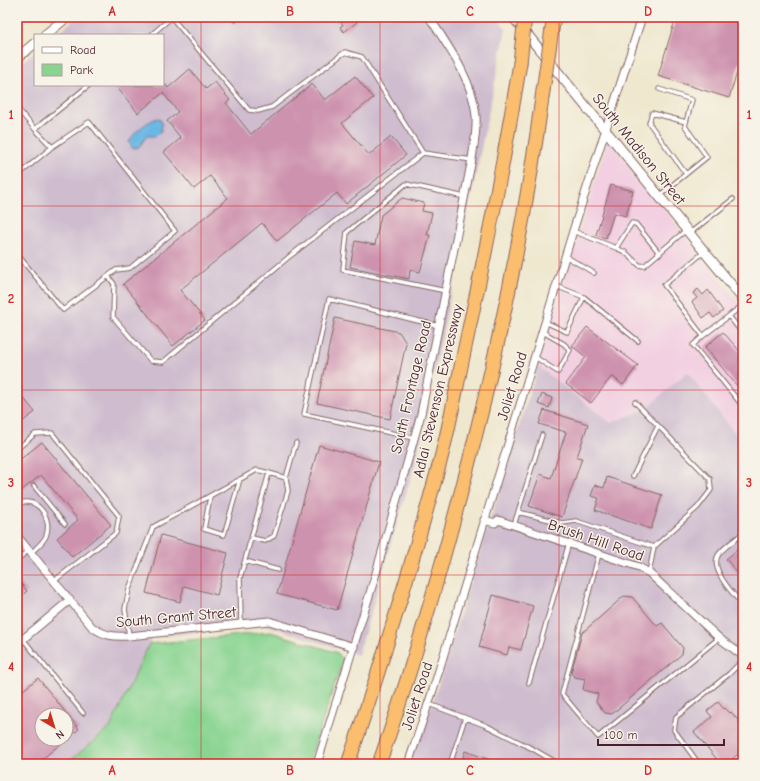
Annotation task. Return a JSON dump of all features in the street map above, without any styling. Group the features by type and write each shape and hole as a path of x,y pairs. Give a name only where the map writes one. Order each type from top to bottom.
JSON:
{"highway":[{"name":"Adlai Stevenson Expressway","path":"348,764 406,585 426,506 440,461 484,261 509,131 520,63 525,17"},
{"path":"379,764 434,594 496,355 534,160 553,23"}],"street":[{"path":"46,34 67,17"},
{"name":"South Frontage Road","path":"317,764 354,647 421,414 476,135 476,116 473,99 467,82 429,17"},
{"name":"South Madison Street","path":"513,17 606,132 742,295"},
{"name":"Joliet Road","path":"408,764 543,332 572,231 606,132 642,17"},
{"path":"17,58 34,44"},
{"name":"Brush Hill Road","path":"484,520 495,523 498,520 639,567 649,573 719,638 743,656"},
{"name":"South Grant Street","path":"17,536 92,627 113,637 269,621 354,647"},
{"path":"20,642 70,600"}],"lane":[{"path":"152,34 172,17 249,110 258,111 272,107 344,52 362,57 423,153"},
{"path":"233,17 235,20 238,17"},
{"path":"35,129 88,86"},
{"path":"660,89 692,100 684,126 707,157 660,196"},
{"path":"17,108 52,147"},
{"path":"686,122 652,113 649,123 686,174"},
{"path":"17,176 52,147 89,122 175,231 130,268 116,270 63,310 17,254"},
{"path":"108,276 114,284 113,316 151,361 163,362 290,256 423,153 472,160"},
{"path":"446,291 344,270 347,232 406,184 464,197"},
{"path":"572,231 625,252 639,266 644,266 733,199"},
{"path":"616,248 632,223 636,224 660,254"},
{"path":"703,336 664,285 705,251"},
{"path":"565,256 594,273"},
{"path":"556,286 584,297 638,341"},
{"path":"545,322 567,332 584,297"},
{"path":"414,438 304,414 329,299 438,326"},
{"path":"743,305 694,344 741,404 743,403"},
{"path":"729,316 743,334"},
{"path":"535,357 558,372 570,350 564,344 543,332"},
{"path":"635,402 710,480 711,490 698,507 654,547 649,573"},
{"path":"633,476 658,426"},
{"path":"17,449 35,434 52,433 119,516 116,533 54,581"},
{"path":"514,525 542,435"},
{"path":"252,538 265,541 274,536 288,491 286,478 296,443"},
{"path":"129,636 125,609 128,589 153,527 257,470 286,478"},
{"path":"241,624 240,578 269,473"},
{"path":"210,497 204,529 224,535 240,479"},
{"path":"34,486 65,524"},
{"path":"17,504 27,502 33,503 42,510 47,520 48,531 42,543 17,560"},
{"path":"42,510 49,505"},
{"path":"518,512 562,523 576,521 654,547"},
{"path":"743,534 719,554 716,564 722,580 743,605"},
{"path":"530,683 569,543"},
{"path":"599,554 562,694 598,737 719,638"},
{"path":"245,561 278,570"},
{"path":"20,642 83,713"},
{"path":"699,764 674,730 676,717 729,674 743,660"},
{"path":"428,704 487,726 533,748 556,764"},
{"path":"450,764 465,718"}],"shaded area":[{"path":"77,17 497,17 506,29 416,460 358,655 266,625 152,637 110,728 66,764 17,764 17,66 34,52 34,86 164,86 164,34 56,34"},
{"path":"608,139 743,308 743,443 687,372 646,409 611,423 538,366"},
{"path":"538,366 611,423 646,409 687,372 743,443 743,764 409,764 433,701"}],"green space":[{"path":"271,632 338,653 343,660 308,764 66,764 110,728 149,644"}],"water":[{"path":"159,118 162,123 161,131 156,136 147,136 139,147 133,149 129,142 131,138 146,124"}],"building":[{"path":"337,17 354,17 357,22 344,32 340,27 343,25"},
{"path":"676,17 743,17 743,53 729,98 658,76"},
{"path":"190,69 206,89 215,82 230,100 226,103 251,134 312,84 325,100 355,76 373,98 342,123 369,155 391,137 406,155 346,204 337,193 277,241 262,223 180,290 205,320 173,346 123,284 228,198 210,176 194,189 164,152 181,138 167,121 178,112 163,93 138,113 116,86 166,85 168,88"},
{"path":"611,185 633,191 626,216 614,213 606,238 596,235"},
{"path":"402,198 424,203 422,211 432,213 427,235 430,235 420,272 410,270 409,279 350,267 355,241 375,245 381,215"},
{"path":"698,289 703,295 708,290 723,311 714,318 710,313 703,318 692,302 697,298 693,293"},
{"path":"335,318 399,332 406,343 390,419 317,403"},
{"path":"587,327 638,365 623,385 612,376 591,403 566,384 586,357 572,346"},
{"path":"723,332 743,355 743,393 705,347"},
{"path":"17,390 35,412 17,426"},
{"path":"542,394 552,398 549,408 538,404"},
{"path":"544,410 588,424 577,457 582,458 562,517 529,506 540,474 551,478 566,432 539,424"},
{"path":"42,442 111,525 72,557 57,538 78,520 41,475 17,494 17,462"},
{"path":"319,445 379,462 337,610 277,594"},
{"path":"607,477 662,495 651,529 595,510 599,498 591,496 595,485 604,488"},
{"path":"161,535 228,553 217,595 184,586 180,602 146,593"},
{"path":"743,545 743,580 726,559"},
{"path":"17,579 27,591 17,600"},
{"path":"493,595 533,606 521,650 509,647 507,655 479,647"},
{"path":"624,596 632,597 657,626 662,623 683,648 682,654 612,714 605,713 596,702 598,694 583,690 585,679 575,677 571,673 582,633"},
{"path":"38,678 61,707 34,707 34,747 57,747 36,764 17,764 17,695"},
{"path":"718,702 724,709 725,708 730,713 731,712 743,726 743,750 726,764 721,764 694,732 712,717 707,711"},
{"path":"74,723 79,729 74,733"},
{"path":"465,751 499,763 499,764 461,764"}]}
